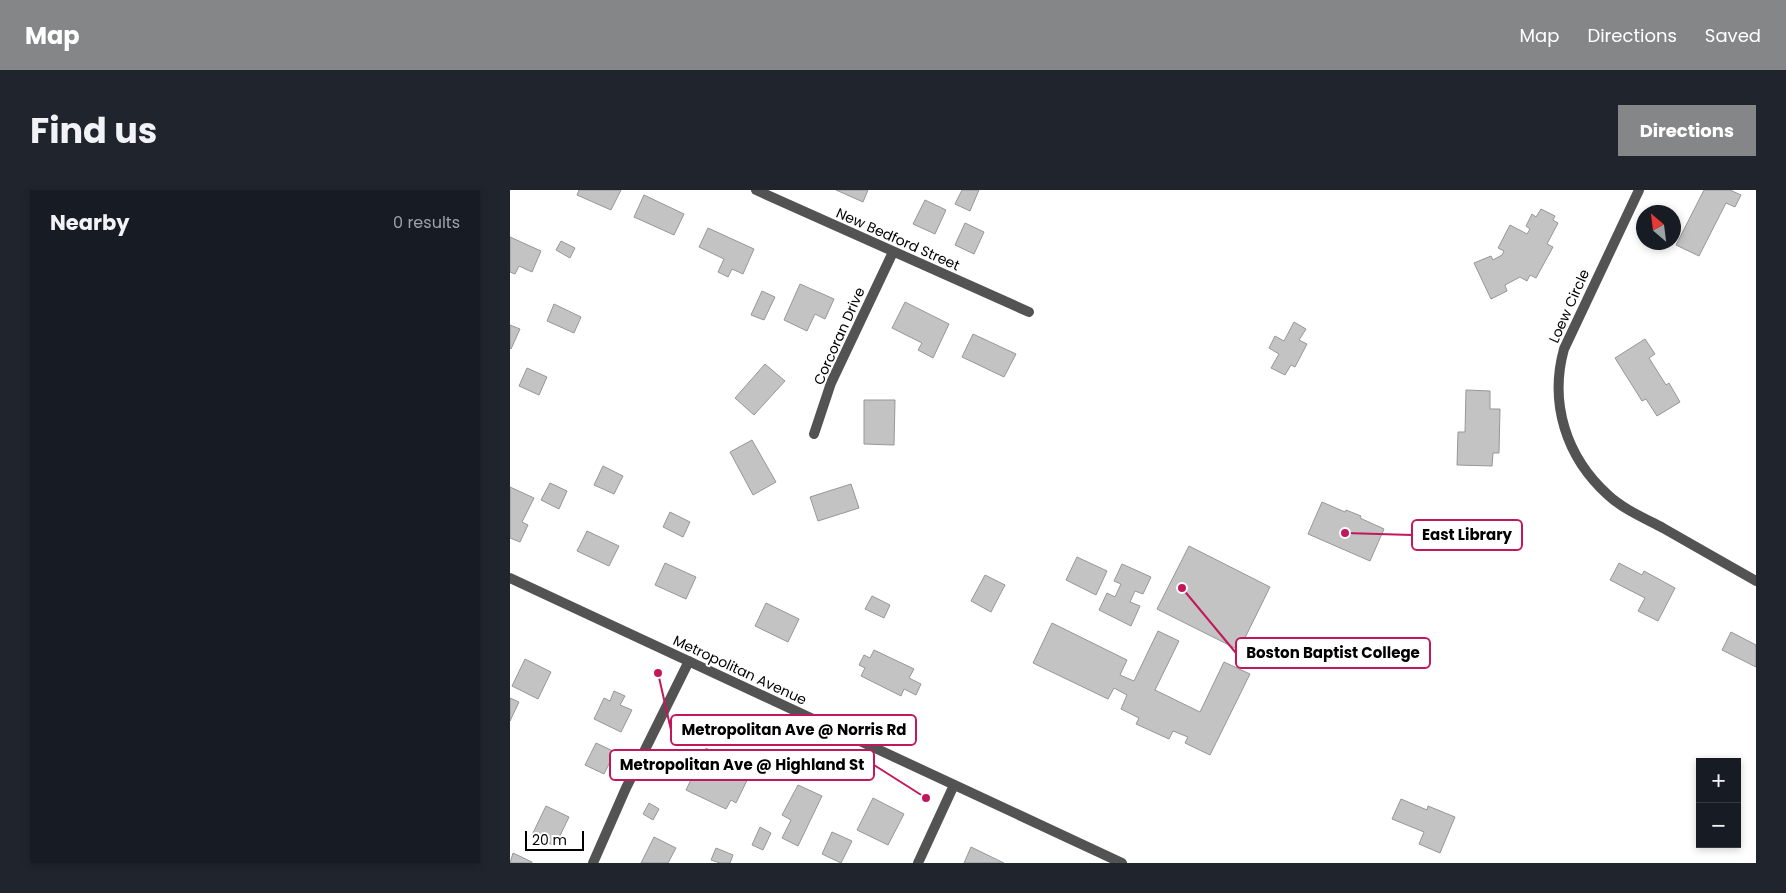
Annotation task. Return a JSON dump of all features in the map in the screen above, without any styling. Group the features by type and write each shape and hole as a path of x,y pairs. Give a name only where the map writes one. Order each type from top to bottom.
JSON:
{"street":[{"name":"New Bedford Street","path":"756,190 1030,312"},
{"name":"Loew Circle","path":"1638,190 1564,349 1558,376 1558,405 1565,430 1581,463 1608,495 1629,509 1756,581"},
{"name":"Corcoran Drive","path":"814,434 831,383 893,252"},
{"name":"Metropolitan Avenue","path":"510,578 1122,863"},
{"path":"593,863 626,788 689,661"},
{"path":"918,863 954,785"}],"building":[{"path":"579,190 621,190 611,210 577,195"},
{"path":"836,190 868,190 863,202"},
{"path":"962,190 979,190 970,211 955,204"},
{"path":"1704,190 1730,190 1741,195 1735,207 1726,203 1699,256 1681,247 1681,235"},
{"path":"644,195 684,214 674,235 634,217"},
{"path":"925,200 946,210 935,234 913,224"},
{"path":"1541,209 1555,216 1553,220 1558,223 1547,244 1553,247 1536,278 1530,275 1527,281 1520,277 1505,285 1507,291 1491,299 1474,263 1491,256 1493,260 1502,255 1504,251 1498,248 1510,225 1527,234 1530,229 1526,226 1532,214 1536,217"},
{"path":"965,223 984,232 974,254 955,245"},
{"path":"708,228 754,249 743,274 732,269 728,277 718,272 724,259 699,247"},
{"path":"510,237 541,251 532,272 519,266 515,274 510,272"},
{"path":"561,241 575,248 570,258 556,250"},
{"path":"800,284 834,299 825,319 815,314 807,331 784,320"},
{"path":"762,291 775,297 764,320 751,315"},
{"path":"905,302 949,324 933,358 918,350 922,343 892,328"},
{"path":"554,304 581,317 574,333 547,321"},
{"path":"1294,322 1306,329 1299,340 1307,344 1295,367 1291,365 1285,375 1271,368 1279,354 1269,348 1275,336 1284,341"},
{"path":"510,325 520,329 511,349 510,348"},
{"path":"973,334 1016,354 1004,377 962,357"},
{"path":"1645,339 1655,354 1649,358 1666,385 1669,383 1680,402 1657,416 1646,399 1642,401 1615,358"},
{"path":"765,364 785,381 754,415 735,398"},
{"path":"527,368 547,377 539,395 519,386"},
{"path":"1466,390 1490,391 1490,409 1500,409 1499,453 1493,453 1492,466 1457,465 1458,432 1465,432"},
{"path":"864,400 895,400 894,445 864,444"},
{"path":"752,440 776,482 753,495 730,452"},
{"path":"603,466 623,476 614,494 594,485"},
{"path":"550,483 567,491 559,509 541,500"},
{"path":"851,484 859,508 818,521 810,497"},
{"path":"510,487 534,498 522,522 528,525 520,542 510,538"},
{"path":"1322,502 1345,512 1346,510 1361,516 1360,518 1384,529 1370,561 1308,534"},
{"path":"670,512 690,522 683,537 663,527"},
{"path":"587,531 619,546 609,566 577,551"},
{"path":"1189,546 1270,587 1239,650 1157,609"},
{"path":"1077,557 1107,571 1096,595 1066,580"},
{"path":"665,563 696,577 686,599 655,585"},
{"path":"1619,563 1642,575 1644,571 1675,588 1658,621 1638,611 1645,598 1610,580"},
{"path":"1122,564 1151,577 1143,594 1135,591 1130,602 1140,606 1131,626 1099,610 1107,593 1115,597 1121,584 1114,581"},
{"path":"985,575 1005,585 991,612 971,601"},
{"path":"872,596 890,605 884,618 865,609"},
{"path":"766,603 799,619 788,642 755,626"},
{"path":"1052,623 1127,660 1120,675 1134,681 1158,631 1179,641 1155,690 1200,712 1224,662 1250,674 1210,755 1185,743 1188,737 1173,731 1169,739 1136,724 1139,718 1121,709 1127,695 1114,688 1108,699 1033,663"},
{"path":"1731,632 1756,645 1756,667 1722,650"},
{"path":"874,650 914,669 909,678 921,684 916,695 904,689 901,696 861,676 865,668 859,665 864,655 870,658"},
{"path":"525,659 551,672 538,699 512,686"},
{"path":"614,691 625,696 620,705 632,710 621,732 594,719 604,698 610,701"},
{"path":"510,698 519,702 510,721"},
{"path":"596,743 615,752 604,774 585,765"},
{"path":"706,748 719,755 715,763 727,768 730,760 752,770 736,803 731,800 726,809 686,790"},
{"path":"798,785 822,796 798,846 782,838 791,820 782,815"},
{"path":"873,798 904,814 888,845 857,830"},
{"path":"1401,799 1427,810 1428,806 1455,817 1440,853 1419,844 1424,832 1392,819"},
{"path":"649,803 659,809 653,820 643,814"},
{"path":"546,806 569,817 555,846 532,835"},
{"path":"760,827 771,833 763,850 752,845"},
{"path":"832,832 852,841 841,863 822,854"},
{"path":"654,837 676,848 668,863 641,863"},
{"path":"971,847 1004,863 964,863"},
{"path":"716,848 733,855 730,863 720,863 711,860"},
{"path":"513,853 532,862 532,863 510,863"}],"place":[{"name":"East Library","path":"1345,533"},
{"name":"Boston Baptist College","path":"1182,588"},
{"name":"Metropolitan Ave @ Norris Rd","path":"658,673"},
{"name":"Metropolitan Ave @ Highland St","path":"926,798"}]}
